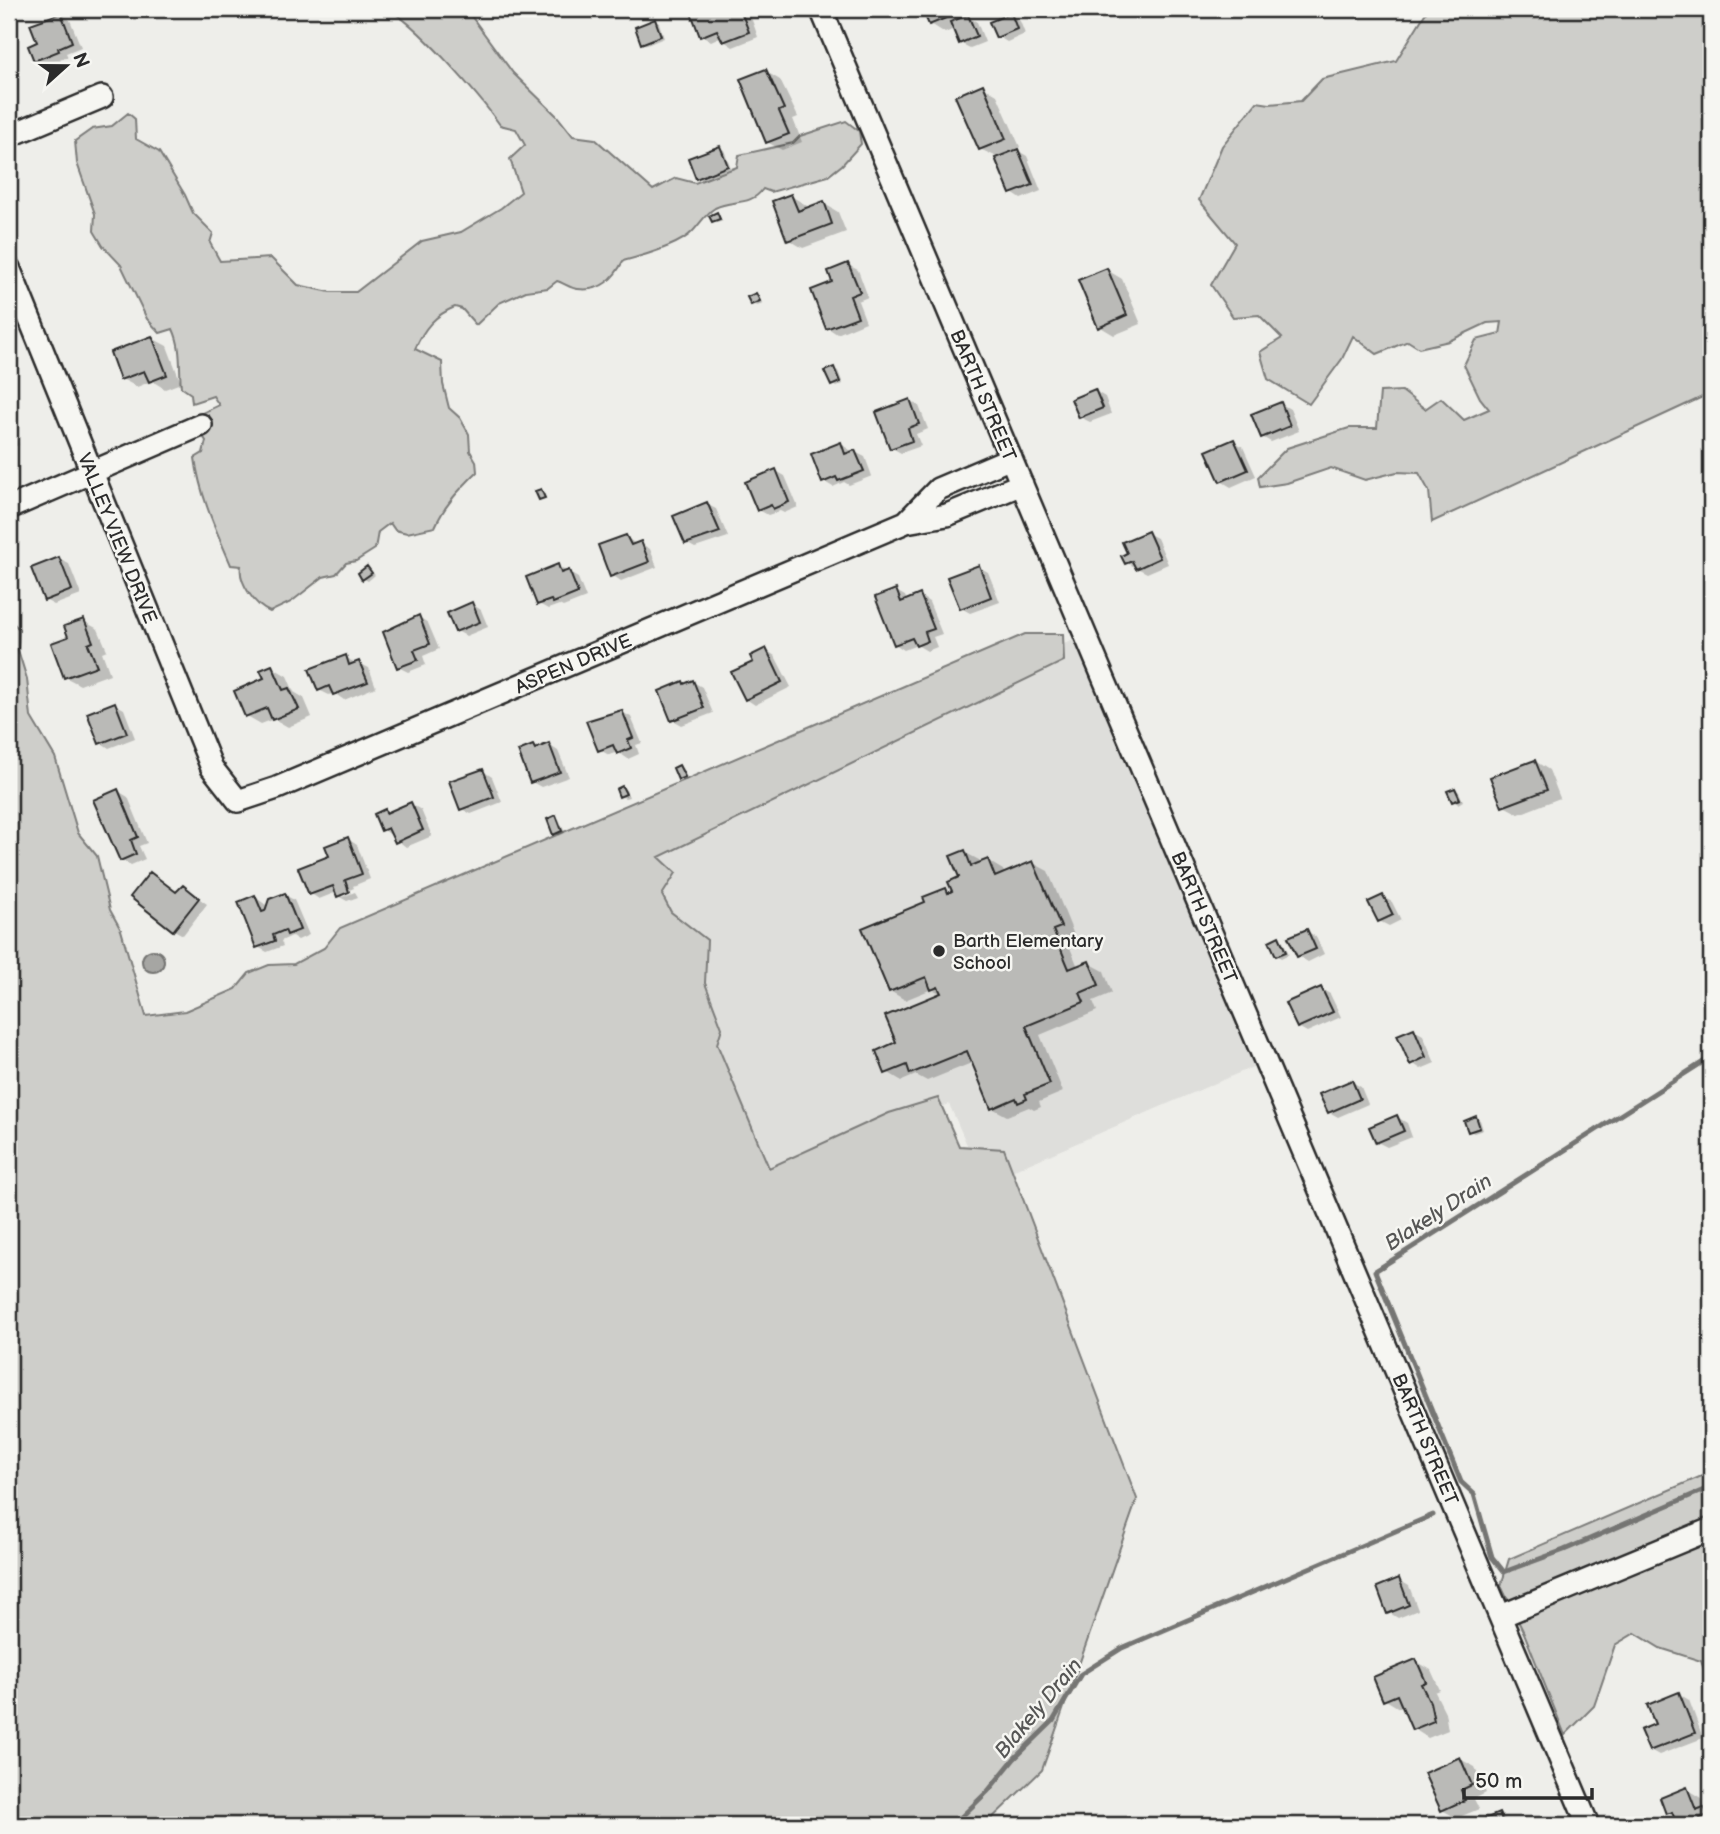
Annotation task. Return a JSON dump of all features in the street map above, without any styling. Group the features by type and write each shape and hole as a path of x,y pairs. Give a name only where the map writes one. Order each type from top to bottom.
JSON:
{"street":[{"name":"BARTH STREET","path":"821,9 1588,1825"},
{"path":"9,135 102,97"},
{"name":"VALLEY VIEW DRIVE","path":"9,268 212,768 238,801"},
{"path":"9,508 201,425"},
{"name":"ASPEN DRIVE","path":"906,522 938,489 1011,458"},
{"name":"ASPEN DRIVE","path":"238,801 277,789 906,522 947,515 1022,484"},
{"path":"1501,1616 1711,1529"}],"shaded area":[{"path":"387,9 466,9 513,73 557,116 573,136 595,139 653,190 676,178 695,183 737,167 739,155 793,143 800,136 846,121 859,131 861,144 828,176 771,192 763,189 747,201 715,208 692,232 678,242 623,261 611,279 600,286 575,289 557,281 548,288 526,291 499,303 476,325 462,309 455,307 436,318 426,329 415,349 442,362 443,384 449,408 460,418 469,434 470,451 476,461 477,472 448,504 435,527 407,533 395,530 390,523 378,532 375,549 356,561 346,563 336,574 323,577 291,602 270,612 259,605 249,593 242,579 241,566 231,565 209,513 201,486 195,458 203,453 206,441 194,422 200,414 219,405 213,396 192,403 191,394 181,387 179,350 173,329 160,333 147,319 121,265 103,246 94,231 95,214 77,163 75,141 92,129 112,126 128,113 135,119 136,139 159,152 193,213 213,233 210,243 220,261 271,258 298,285 330,292 356,292 422,241 461,232 501,208 521,192 510,159 525,145 516,129 500,125 430,44 414,28"},
{"path":"1428,9 1711,9 1711,393 1432,522 1429,491 1419,473 1397,472 1365,480 1331,468 1287,483 1260,487 1258,477 1287,448 1349,428 1377,428 1380,392 1402,391 1425,409 1441,398 1464,420 1489,409 1480,398 1464,365 1476,340 1500,334 1502,322 1487,323 1449,341 1419,348 1408,341 1377,354 1353,336 1342,359 1309,404 1268,379 1260,352 1282,338 1259,315 1233,317 1211,285 1235,243 1199,200 1222,146 1257,102 1270,104 1301,101 1322,79 1396,61"},
{"path":"9,619 19,629 18,650 27,679 31,717 55,757 78,833 97,856 110,910 121,930 146,1016 185,1011 236,989 249,973 269,965 294,964 324,948 340,928 1025,634 1063,634 1064,661 659,857 676,873 662,895 671,912 707,940 705,983 722,1028 717,1044 769,1168 889,1113 938,1098 959,1146 1004,1149 1137,1499 1042,1770 985,1825 9,1825"},
{"name":"Barth Elementary School","path":"1078,638 1262,1063 984,1183 949,1104 766,1183 616,838"},
{"path":"153,950 161,953 164,961 161,969 153,972 145,969 142,961 145,953"},
{"path":"1711,1472 1711,1689 1701,1661 1660,1648 1635,1633 1615,1645 1594,1706 1565,1735 1524,1633 1501,1586 1509,1559"}],"building":[{"path":"740,9 749,32 723,42 717,30 700,37 690,10"},
{"path":"922,9 954,9 956,14 929,25"},
{"path":"61,13 72,42 58,48 59,51 34,61 28,46 37,42 30,24"},
{"path":"1011,13 1017,29 996,38 989,22"},
{"path":"968,15 977,36 959,44 950,22"},
{"path":"655,19 661,36 641,44 635,27"},
{"path":"766,69 784,109 779,111 789,134 766,143 740,79"},
{"path":"983,84 1006,139 979,150 955,96"},
{"path":"720,146 728,166 696,179 688,158"},
{"path":"1018,149 1033,185 1010,194 995,158"},
{"path":"791,194 798,211 824,201 832,224 787,241 772,201"},
{"path":"717,212 720,219 712,222 709,216"},
{"path":"848,263 860,292 850,296 858,317 826,329 811,290 832,282 828,271"},
{"path":"1107,268 1127,315 1098,328 1078,280"},
{"path":"756,293 760,301 751,305 747,297"},
{"path":"152,336 167,375 149,382 144,371 120,380 110,352"},
{"path":"834,367 840,382 831,386 824,371"},
{"path":"1095,389 1103,408 1079,418 1071,399"},
{"path":"910,399 919,424 908,428 912,441 890,449 876,412"},
{"path":"1281,402 1290,426 1261,438 1251,414"},
{"path":"1234,439 1248,470 1220,482 1206,451"},
{"path":"841,442 845,454 855,450 864,471 838,481 836,477 822,483 811,454"},
{"path":"776,469 789,502 773,509 771,505 757,511 745,482"},
{"path":"541,489 545,498 539,500 535,491"},
{"path":"707,502 720,532 685,544 673,516"},
{"path":"1148,531 1160,558 1136,569 1132,561 1125,564 1121,556 1127,553 1122,542"},
{"path":"626,535 631,545 641,541 649,562 610,577 598,545"},
{"path":"59,557 72,590 44,601 31,568"},
{"path":"558,564 561,573 569,570 578,593 553,603 551,600 537,605 526,577"},
{"path":"979,565 991,597 960,609 947,577"},
{"path":"367,566 372,573 362,580 358,573"},
{"path":"896,589 901,602 920,594 934,629 925,632 928,641 916,646 912,638 894,645 875,597"},
{"path":"472,602 480,622 455,632 447,613"},
{"path":"419,615 430,644 414,650 418,660 397,668 383,632"},
{"path":"84,619 93,642 88,644 97,666 64,678 51,643 68,637 64,626"},
{"path":"766,648 782,682 745,700 731,672 753,662 750,656"},
{"path":"346,655 349,665 359,661 368,682 333,695 329,686 318,691 309,669"},
{"path":"272,665 283,690 289,688 299,709 272,720 267,708 245,717 234,691 264,678 260,670"},
{"path":"693,680 704,708 671,721 659,691 683,681 684,684"},
{"path":"115,702 127,733 99,744 87,713"},
{"path":"622,710 633,738 628,740 631,748 617,754 613,745 598,751 586,721"},
{"path":"549,743 560,772 530,783 518,751 533,745 535,749"},
{"path":"1535,760 1547,790 1502,807 1490,777"},
{"path":"679,765 685,777 678,780 673,768"},
{"path":"483,769 494,797 460,810 449,781"},
{"path":"622,786 626,794 619,797 616,789"},
{"path":"1455,788 1460,799 1452,802 1447,791"},
{"path":"118,789 138,837 131,840 136,854 120,861 93,800"},
{"path":"411,802 423,830 395,843 388,828 381,831 374,814 385,809 386,813"},
{"path":"556,815 562,831 553,835 547,819"},
{"path":"348,837 362,874 345,880 349,892 337,897 333,886 309,895 298,868 329,856 325,846"},
{"path":"965,850 971,866 988,859 995,877 1033,861 1061,927 1053,930 1069,969 1089,961 1099,985 1080,993 1084,1002 1026,1026 1050,1084 1025,1094 1027,1099 1018,1103 1016,1098 991,1109 967,1051 910,1074 907,1065 885,1074 876,1051 896,1042 885,1016 941,993 938,987 931,990 926,977 889,992 862,928 925,902 923,897 946,888 948,893 952,891 948,882 959,877 950,856"},
{"path":"150,872 176,892 183,885 199,898 173,931 130,897"},
{"path":"285,893 300,930 287,935 285,930 273,935 275,941 256,948 238,902 255,895 262,912 265,911 269,899"},
{"path":"1383,895 1393,915 1378,922 1368,902"},
{"path":"1307,929 1316,949 1297,957 1288,937"},
{"path":"1279,936 1286,952 1276,956 1269,941"},
{"path":"1321,987 1333,1012 1297,1028 1285,1003"},
{"path":"1414,1028 1426,1057 1410,1065 1397,1035"},
{"path":"1352,1080 1360,1099 1328,1113 1319,1094"},
{"path":"1397,1115 1404,1131 1376,1143 1369,1127"},
{"path":"1476,1116 1480,1128 1468,1132 1464,1121"},
{"path":"1399,1578 1409,1605 1387,1614 1377,1587"},
{"path":"1416,1659 1426,1682 1421,1684 1430,1702 1434,1721 1412,1730 1397,1695 1383,1701 1373,1677"},
{"path":"1679,1692 1695,1733 1649,1751 1640,1730 1655,1724 1647,1705"},
{"path":"1460,1757 1472,1785 1461,1790 1465,1800 1441,1811 1424,1773"},
{"path":"1687,1787 1696,1810 1704,1807 1708,1815 1700,1818 1702,1825 1677,1825 1672,1812 1666,1814 1660,1798"},
{"path":"1499,1813 1504,1825 1475,1823"}],"waterway":[{"name":"Blakely Drain","path":"1711,1057 1375,1271 1461,1482 1474,1494 1492,1557 1504,1572 1564,1550 1711,1487"},
{"name":"Blakely Drain","path":"953,1825 1053,1721 1081,1674 1122,1648 1433,1515"}],"place":[{"name":"Barth Elementary School","path":"939,951"}]}
